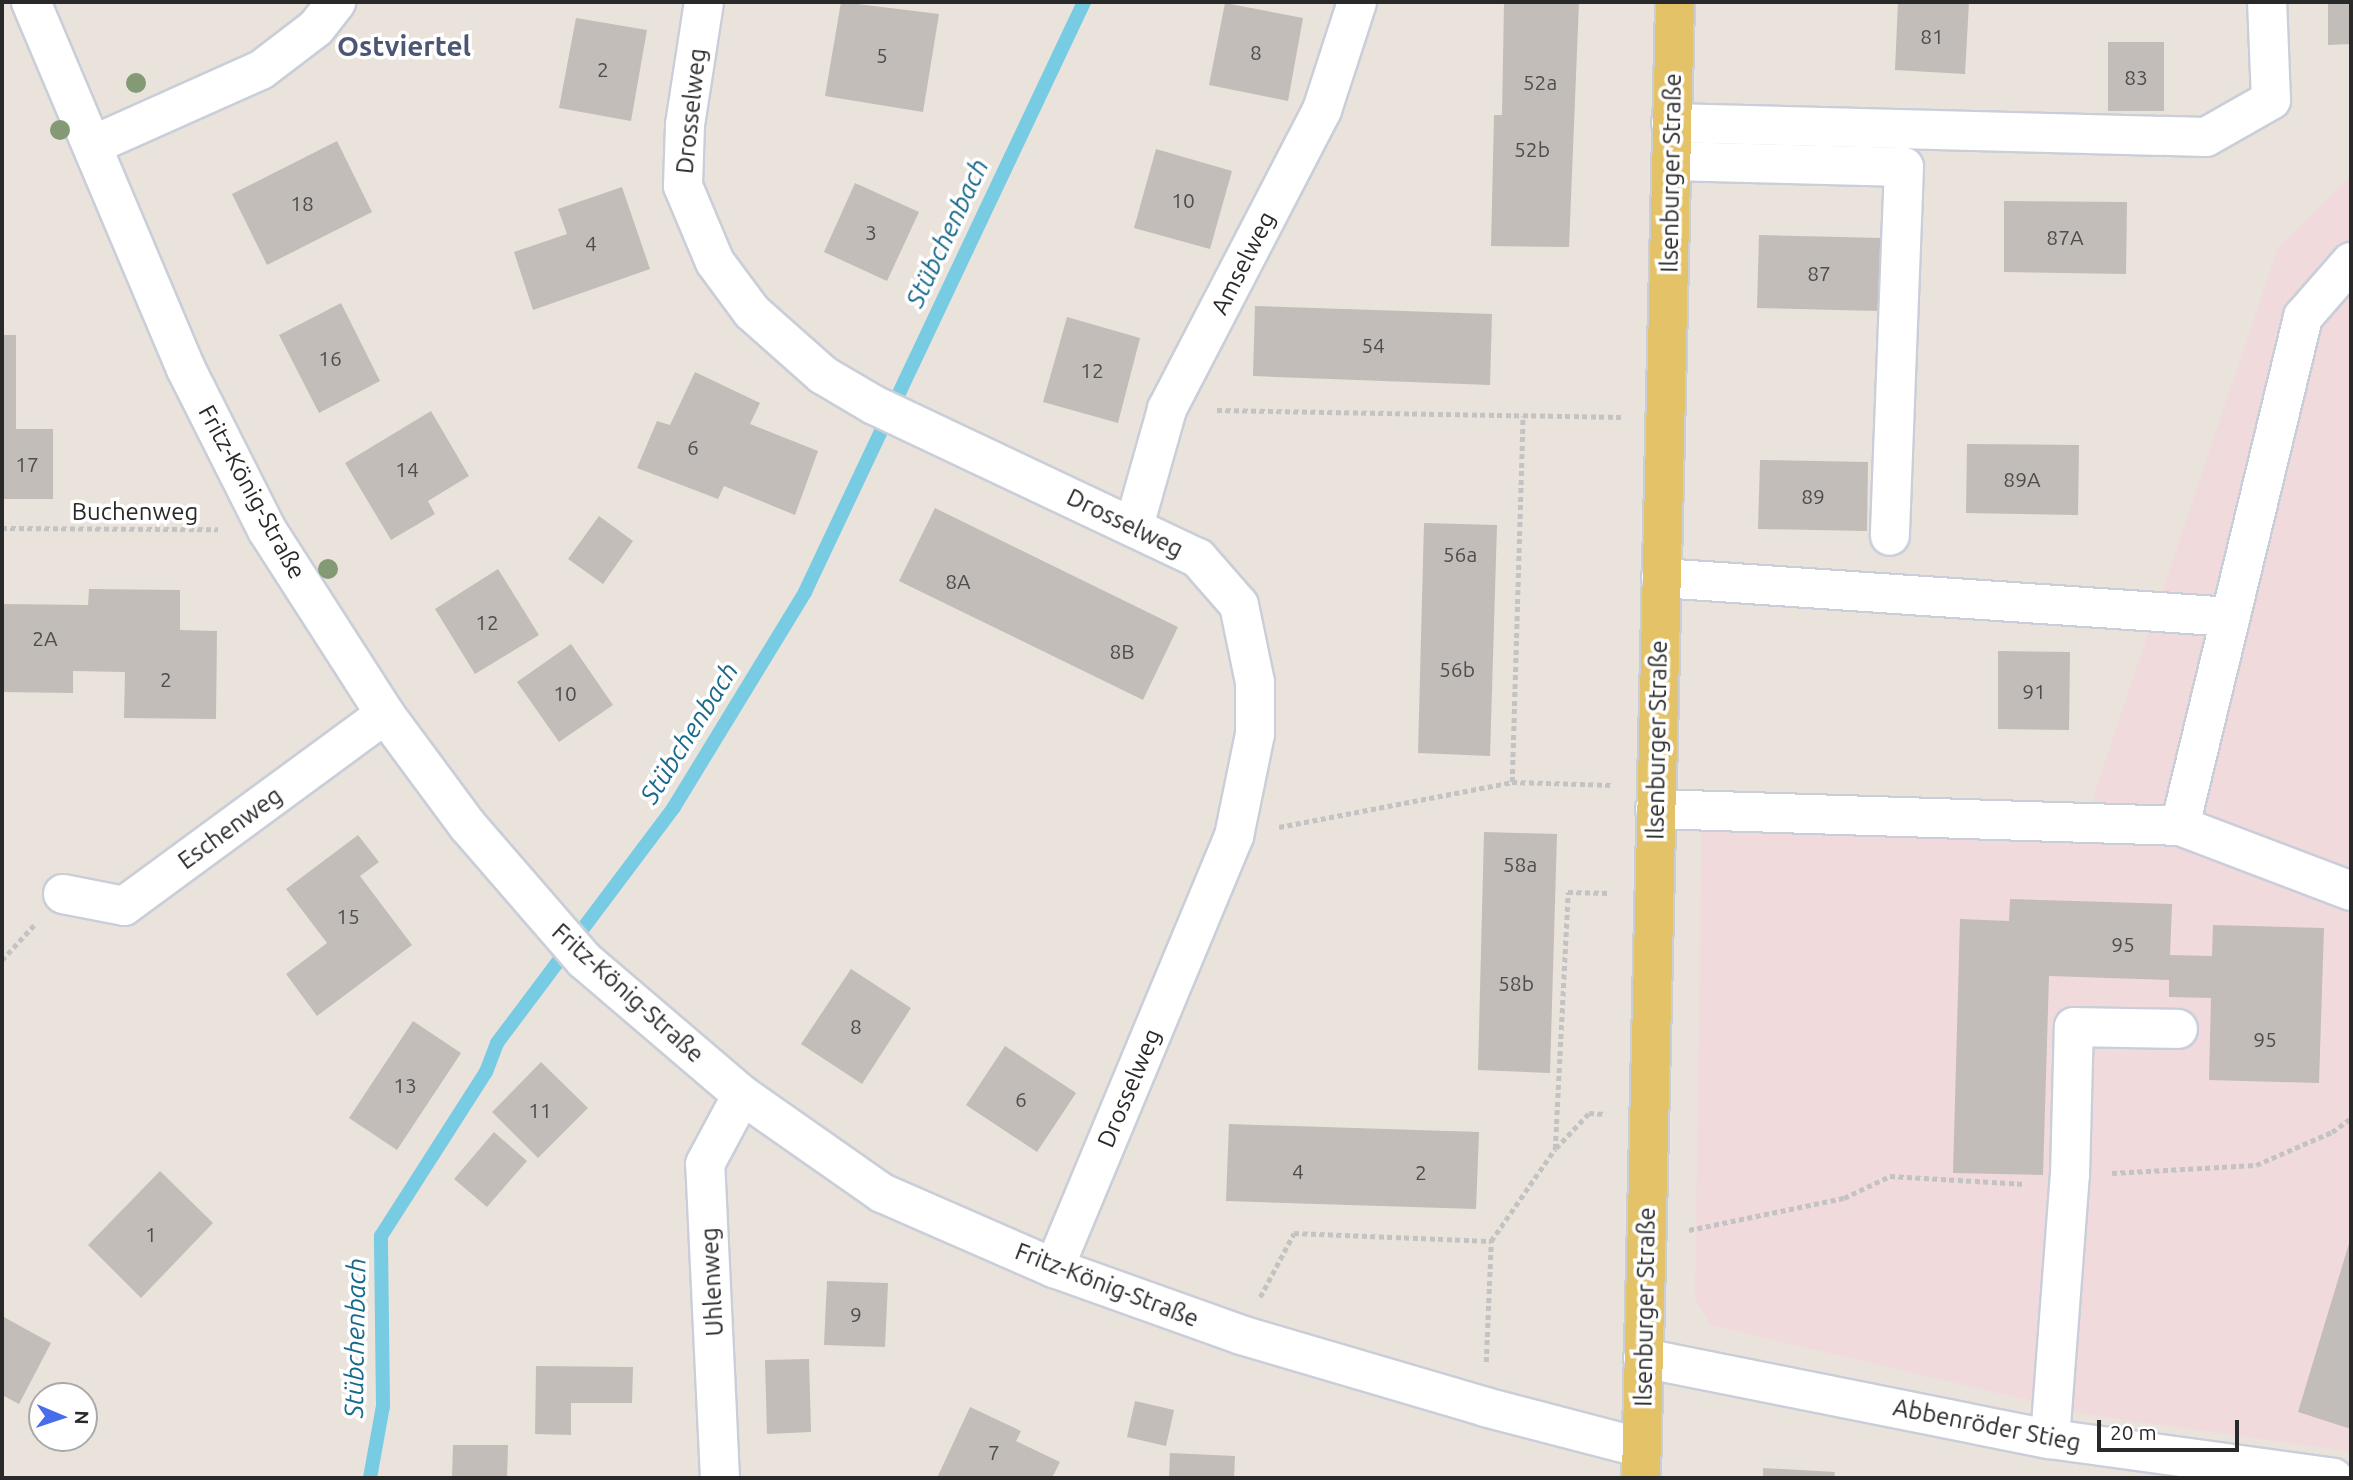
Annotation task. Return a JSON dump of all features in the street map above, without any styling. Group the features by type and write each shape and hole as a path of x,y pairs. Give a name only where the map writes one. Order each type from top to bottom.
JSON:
{"main road":[{"name":"Ilsenburger Straße","path":"1641,1463 1675,2"}],"street":[{"name":"Fritz-König-Straße","path":"31,2 186,369 267,530 385,714 468,826 554,930 584,961 742,1095 882,1193 1054,1268 1241,1335 1485,1407 1641,1463"},
{"path":"93,145 261,69 316,28 335,2"},
{"name":"Drosselweg","path":"704,2 685,125 683,186 715,262 752,312 823,375 874,405 1198,558 1239,606 1255,682 1255,734 1234,836 1054,1268"},
{"name":"Amselweg","path":"1134,526 1167,409 1322,110 1357,2"},
{"path":"1671,123 2206,138 2271,100 2267,2"},
{"path":"1672,161 1904,167 1890,536"},
{"path":"2180,826 2303,317 2351,262"},
{"path":"1661,578 2231,617"},
{"name":"Eschenweg","path":"63,894 124,906 385,714"},
{"path":"1655,798 2180,826 2351,891"},
{"path":"2050,1439 2070,1175 2074,1027 2178,1029"},
{"name":"Uhlenweg","path":"720,1478 705,1164 742,1095"},
{"name":"Abbenröder Stieg","path":"1643,1358 2050,1439 2333,1478"}],"path":[{"path":"1167,409 1666,418"},
{"path":"1512,782 1522,416"},
{"name":"Buchenweg","path":"2,528 267,530"},
{"path":"1234,836 1512,782 1655,798"},
{"path":"1555,1149 1568,892 1653,893"},
{"path":"1485,1407 1491,1241 1555,1149 1589,1113 1648,1115"},
{"path":"1647,1239 1843,1198 1890,1176 2041,1185 2070,1175 2256,1165 2332,1132 2351,1118"},
{"path":"1241,1335 1294,1233 1491,1241"}],"shaded area":[{"path":"2351,176 2351,1452 2085,1414 1711,1325 1695,1299 1702,795 2090,807 2278,247"}],"building":[{"path":"841,2 939,14 923,112 825,96"},
{"path":"1504,2 1579,2 1569,247 1491,246 1494,115 1502,115"},
{"path":"1898,2 1969,2 1965,74 1895,70"},
{"path":"2328,2 2351,2 2351,44 2328,45"},
{"path":"1225,3 1303,18 1288,101 1209,85"},
{"path":"576,18 647,30 631,121 559,108"},
{"path":"2108,42 2164,42 2164,111 2108,111"},
{"path":"337,141 372,212 267,265 232,194"},
{"path":"1156,149 1232,171 1210,249 1134,228"},
{"path":"855,183 919,212 887,281 824,252"},
{"path":"622,187 650,269 533,310 514,252 567,234 558,209"},
{"path":"2004,201 2127,202 2126,274 2004,272"},
{"path":"1759,235 1881,238 1878,311 1757,308"},
{"path":"341,303 380,381 319,413 279,335"},
{"path":"1255,306 1492,314 1490,385 1253,376"},
{"path":"1067,317 1140,338 1118,423 1043,402"},
{"path":"2,335 16,335 16,429 53,429 53,499 2,499"},
{"path":"695,372 760,403 750,424 818,451 795,515 724,486 718,499 637,468 657,421 670,425"},
{"path":"431,411 469,476 428,501 435,514 391,540 345,463"},
{"path":"1967,444 2079,445 2078,515 1966,513"},
{"path":"1760,460 1868,462 1867,531 1758,529"},
{"path":"935,508 1178,627 1143,700 899,581"},
{"path":"599,516 633,541 603,584 568,559"},
{"path":"1424,523 1497,525 1490,756 1418,753"},
{"path":"498,569 539,635 475,674 435,609"},
{"path":"89,589 180,590 180,630 217,631 216,719 124,718 125,672 73,671 73,693 2,692 2,604 88,605"},
{"path":"571,644 613,705 559,742 517,682"},
{"path":"1998,651 2070,652 2069,730 1998,729"},
{"path":"1484,832 1557,834 1550,1073 1478,1070"},
{"path":"358,835 379,862 360,876 412,945 317,1016 286,974 327,943 286,889"},
{"path":"2010,899 2172,904 2170,955 2212,956 2213,925 2324,928 2319,1083 2209,1080 2211,998 2169,997 2169,980 2049,976 2043,1175 1953,1173 1960,919 2009,921"},
{"path":"851,969 911,1008 862,1084 801,1044"},
{"path":"413,1021 461,1053 397,1150 349,1118"},
{"path":"1005,1046 1076,1093 1037,1152 966,1105"},
{"path":"541,1062 588,1108 538,1158 492,1112"},
{"path":"1229,1124 1479,1132 1476,1209 1226,1201"},
{"path":"494,1132 527,1161 487,1207 454,1179"},
{"path":"160,1171 213,1223 141,1298 88,1245"},
{"path":"2351,1237 2351,1429 2298,1412"},
{"path":"827,1281 888,1283 885,1347 824,1345"},
{"path":"2,1316 51,1343 31,1382 28,1382 19,1404 2,1395"},
{"path":"809,1359 811,1432 767,1434 765,1360"},
{"path":"536,1366 633,1367 632,1403 571,1403 571,1435 535,1434"},
{"path":"1135,1401 1174,1410 1166,1446 1127,1437"},
{"path":"970,1407 1021,1431 1016,1441 1060,1462 1052,1478 937,1478"},
{"path":"453,1445 508,1445 507,1478 452,1478"},
{"path":"1170,1453 1235,1456 1234,1478 1169,1478"},
{"path":"1763,1468 1835,1472 1834,1478 1763,1478"}],"waterway":[{"name":"Stübchenbach","path":"370,1478 383,1406 381,1236 486,1072 497,1043 674,807 805,592 1084,2"}],"district":[{"name":"Ostviertel","path":"404,46"}]}
